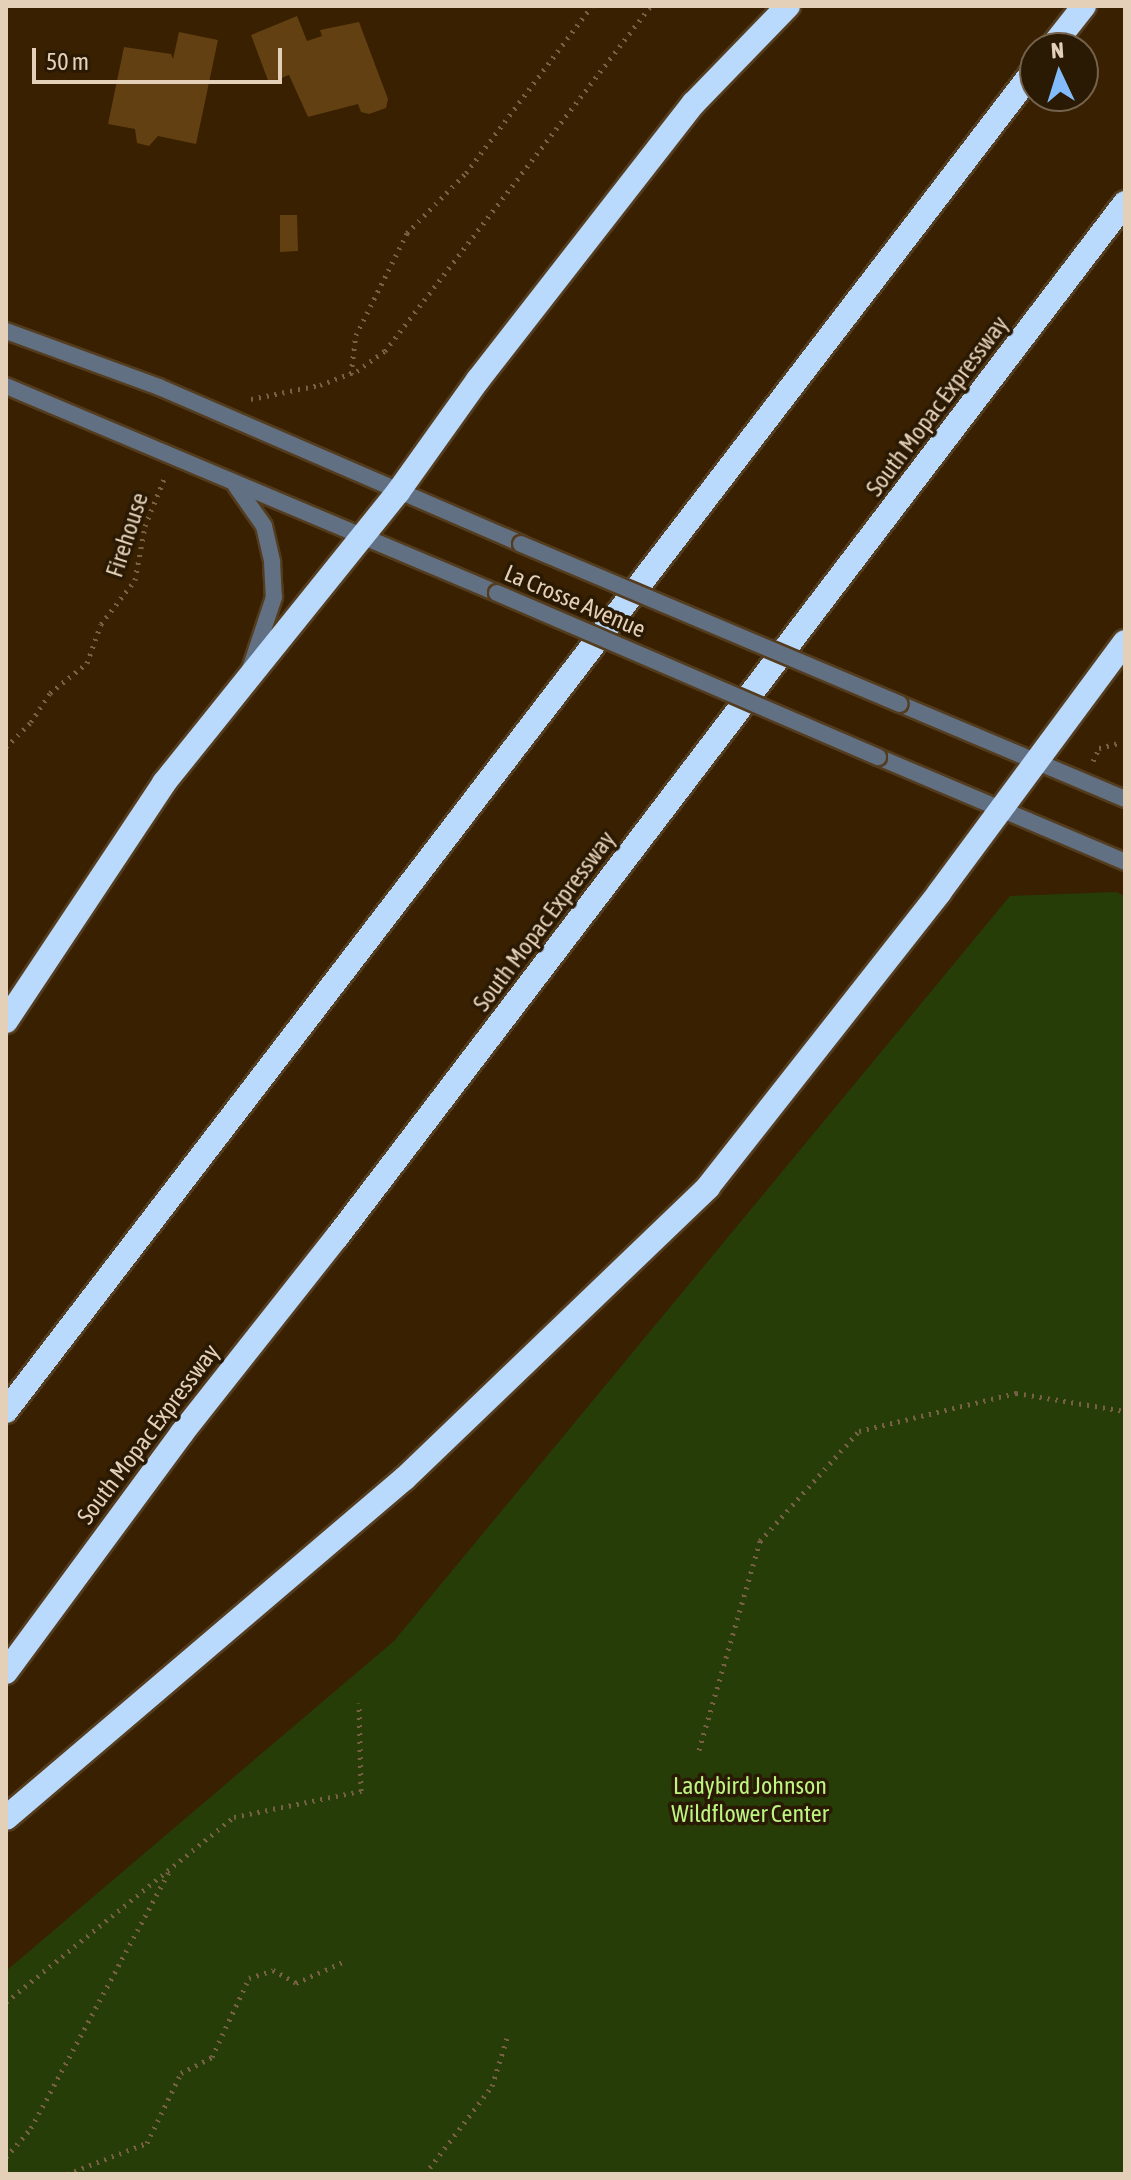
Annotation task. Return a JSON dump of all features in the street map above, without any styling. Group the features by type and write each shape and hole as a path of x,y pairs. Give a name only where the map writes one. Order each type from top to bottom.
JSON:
{"highway":[{"path":"6,1021 164,783 398,492 478,380 694,103 788,6"},
{"path":"1064,32 1084,6"},
{"path":"6,1411 1019,90"},
{"name":"South Mopac Expressway","path":"6,1672 182,1433 347,1225 1125,203"},
{"path":"6,1818 405,1478 698,1197 939,893 998,807 1125,642"}],"street":[{"name":"La Crosse Avenue","path":"6,331 159,387 398,492 1125,799"},
{"name":"La Crosse Avenue","path":"6,386 1125,862"},
{"path":"235,485 264,526 274,597 245,683"}],"path":[{"path":"351,374 356,335 407,233 466,173 592,6"},
{"path":"242,400 287,395 351,374 385,351 651,6"},
{"name":"Firehouse","path":"6,747 31,722 50,693 87,663 101,624 135,580 145,526 164,479"},
{"path":"1088,743 1099,748 1119,743"},
{"path":"1092,763 1099,748"},
{"path":"699,1750 760,1541 859,1431 1016,1393 1125,1411"},
{"path":"6,2002 234,1817 361,1791 359,1703"},
{"path":"6,2157 31,2128 173,1866"},
{"path":"67,2174 147,2143 181,2073 212,2057 249,1978 273,1970 296,1983 343,1962"},
{"path":"425,2174 492,2086 507,2038"}],"green space":[{"name":"Ladybird Johnson Wildflower Center","path":"1116,892 1125,896 1125,2174 6,2174 6,1971 394,1641 1010,896"}],"building":[{"path":"297,16 307,41 322,36 320,30 359,22 388,99 386,108 369,114 361,112 358,104 308,117 289,75 269,83 251,35"},
{"path":"179,32 218,40 196,144 158,136 149,146 137,143 135,129 108,124 124,47 171,54 173,59"},
{"path":"280,215 297,215 298,251 280,252"}]}
